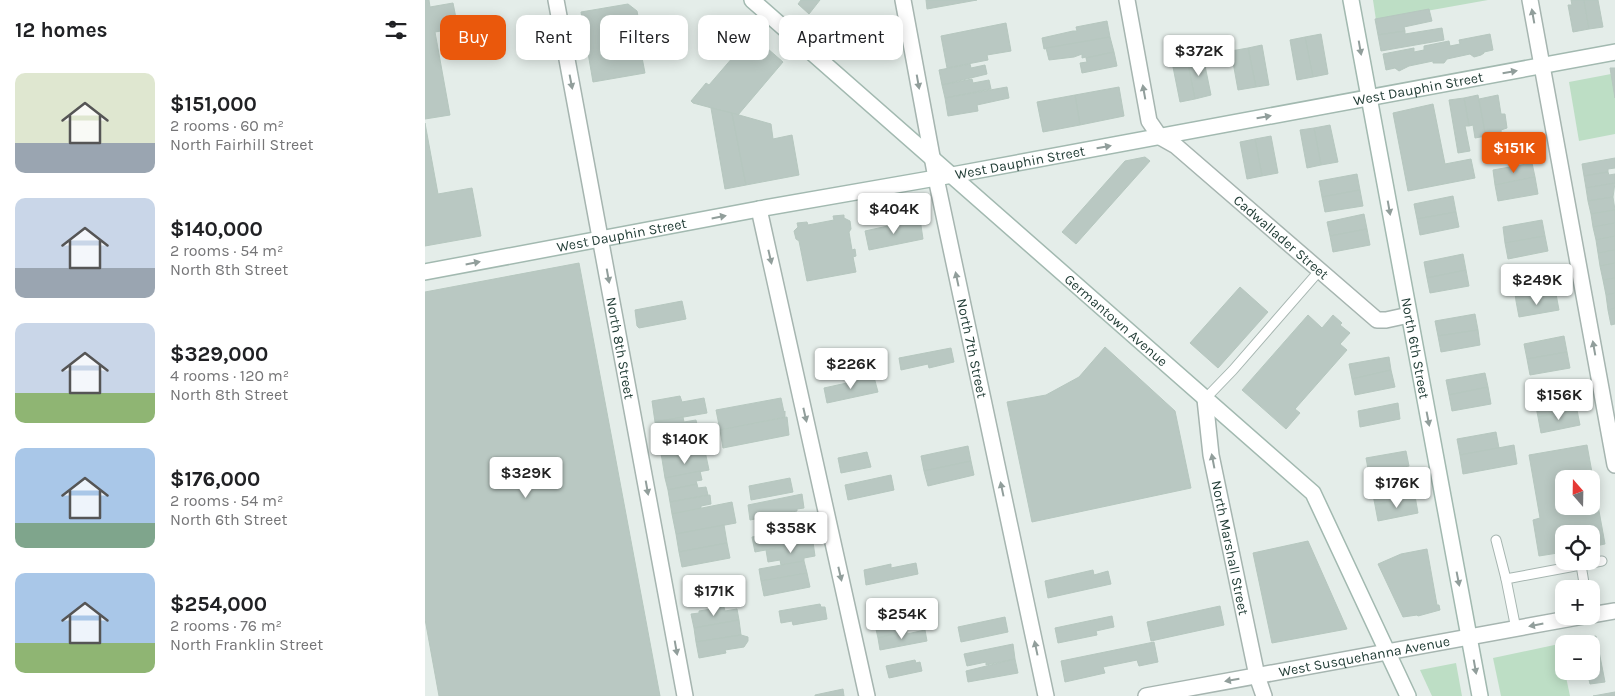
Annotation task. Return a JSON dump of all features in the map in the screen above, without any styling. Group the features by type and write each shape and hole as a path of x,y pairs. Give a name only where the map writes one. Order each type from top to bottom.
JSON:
{"street":[{"name":"North 8th Street","path":"556,0 685,696"},
{"path":"752,0 932,158"},
{"name":"North 7th Street","path":"903,0 932,158 943,176 1046,696"},
{"path":"1127,0 1149,121 1161,136"},
{"name":"North 6th Street","path":"1351,0 1480,696"},
{"path":"1530,0 1615,465"},
{"name":"West Dauphin Street","path":"425,272 1615,52"},
{"name":"Cadwallader Street","path":"1161,136 1176,146 1377,320 1409,315"},
{"name":"Germantown Avenue","path":"943,176 1313,493 1408,696"},
{"path":"759,209 867,696"},
{"name":"North Marshall Street","path":"1205,399 1211,455 1257,676 1264,696"},
{"path":"1600,614 1615,611"},
{"name":"West Susquehanna Avenue","path":"1146,696 1555,622"}],"lane":[{"path":"1205,399 1233,370 1320,270"},
{"path":"1496,540 1516,629"},
{"path":"1506,579 1555,570"}],"green space":[{"path":"1373,0 1488,0 1376,20"},
{"path":"1611,74 1615,94 1615,134 1579,141 1569,82"},
{"path":"1555,645 1555,680 1567,680 1570,696 1501,696 1493,658"},
{"path":"1456,663 1462,696 1432,696 1420,670"}],"building":[{"path":"425,0 429,0 430,7 453,3 455,15 440,15 440,31 435,32 450,115 425,119"},
{"path":"801,0 820,0 809,14 798,4"},
{"path":"926,0 977,0 927,9"},
{"path":"1571,0 1584,0 1589,29 1573,32 1568,5 1572,5"},
{"path":"1584,0 1598,0 1603,27 1589,29"},
{"path":"628,4 637,11 638,15 600,15 600,60 642,60 645,73 593,82 589,60 590,15 582,15 581,12"},
{"path":"1429,9 1432,21 1404,27 1405,31 1378,35 1375,19"},
{"path":"1107,21 1110,37 1044,49 1042,38 1077,31 1076,27"},
{"path":"1006,23 1011,51 987,55 988,60 947,68 941,36"},
{"path":"1442,28 1444,40 1381,51 1378,35 1405,31 1405,34"},
{"path":"1321,34 1328,74 1313,77 1305,37"},
{"path":"1490,34 1493,50 1484,52 1481,55 1474,57 1470,54 1447,59 1444,63 1433,63 1433,61 1409,66 1399,71 1395,68 1386,70 1383,54 1414,48 1414,52 1424,50 1424,46 1449,41 1450,46 1460,44 1459,40"},
{"path":"1110,37 1114,52 1086,58 1082,58 1082,54 1074,57 1049,60 1046,48"},
{"path":"1305,37 1313,77 1297,80 1290,40"},
{"path":"1262,45 1269,85 1256,87 1248,48"},
{"path":"1248,48 1256,87 1238,90 1231,51"},
{"path":"769,50 783,62 738,115 691,101 706,83 709,85 730,60 769,60"},
{"path":"1114,52 1117,66 1082,73 1080,63 1087,62 1086,58"},
{"path":"1203,56 1211,95 1195,99 1187,59"},
{"path":"1187,59 1195,99 1180,102 1172,62"},
{"path":"970,64 971,68 985,65 987,74 942,85 939,70"},
{"path":"1610,68 1615,68 1615,98"},
{"path":"972,79 973,83 989,80 991,89 945,98 942,85"},
{"path":"1007,87 1009,98 977,105 978,111 948,116 945,98"},
{"path":"1119,87 1124,116 1080,125 1075,95"},
{"path":"1075,95 1080,125 1043,132 1037,102"},
{"path":"1478,95 1486,136 1475,138 1473,125 1469,126 1464,98"},
{"path":"1498,95 1501,114 1505,114 1507,128 1501,130 1502,146 1488,149 1479,99"},
{"path":"1464,98 1469,126 1465,126 1470,151 1458,153 1449,100"},
{"path":"1433,104 1445,164 1471,159 1475,178 1408,191 1393,113"},
{"path":"711,108 732,113 746,185 725,189"},
{"path":"732,113 771,124 773,139 792,135 799,175 746,185"},
{"path":"425,123 438,194 472,188 481,236 425,246"},
{"path":"1330,125 1338,162 1321,165 1314,128"},
{"path":"1314,128 1321,165 1307,168 1300,130"},
{"path":"1271,136 1278,173 1262,176 1255,139"},
{"path":"1255,139 1262,176 1247,179 1240,142"},
{"path":"1145,157 1150,161 1076,244 1062,232 1125,161"},
{"path":"1615,158 1615,168 1608,169 1608,172 1584,176 1582,164"},
{"path":"1532,163 1535,177 1495,185 1493,170"},
{"path":"1608,172 1609,175 1615,174 1615,183 1586,188 1584,176"},
{"path":"1357,174 1360,190 1322,197 1319,181"},
{"path":"1535,177 1538,194 1498,201 1495,185"},
{"path":"1615,183 1613,197 1588,201 1586,188"},
{"path":"1360,190 1363,206 1325,212 1322,197"},
{"path":"1453,196 1456,212 1417,219 1414,204"},
{"path":"1613,197 1615,210 1591,214 1588,201"},
{"path":"1615,210 1615,223 1593,227 1591,214"},
{"path":"1456,212 1459,227 1420,235 1417,219"},
{"path":"1364,214 1367,229 1330,236 1327,222"},
{"path":"844,215 844,218 850,221 851,229 849,232 852,250 855,249 856,256 853,257 856,272 807,281 799,241 796,239 794,231 798,227 797,223 807,222 808,225 834,220 833,216"},
{"path":"920,219 923,239 869,250 865,231"},
{"path":"1542,220 1545,236 1505,243 1503,227"},
{"path":"1615,223 1615,236 1596,240 1593,227"},
{"path":"1367,229 1370,245 1333,252 1330,236"},
{"path":"1545,236 1548,251 1508,259 1505,243"},
{"path":"1615,236 1615,250 1598,253 1596,240"},
{"path":"1615,250 1615,263 1600,266 1598,253"},
{"path":"1463,254 1466,270 1427,278 1424,262"},
{"path":"579,263 660,696 439,696 425,619 425,292"},
{"path":"1615,263 1615,278 1603,280 1600,266"},
{"path":"1466,270 1469,286 1430,293 1427,278"},
{"path":"1615,278 1615,293 1606,295 1603,280"},
{"path":"1553,279 1556,294 1516,301 1514,286"},
{"path":"1240,287 1268,312 1218,368 1190,343"},
{"path":"1615,293 1615,308 1608,310 1606,295"},
{"path":"1556,294 1559,310 1519,317 1516,301"},
{"path":"682,301 686,319 639,328 637,326 635,310"},
{"path":"1615,308 1615,324 1611,325 1608,310"},
{"path":"1475,314 1478,330 1438,336 1435,321"},
{"path":"1308,315 1322,328 1333,315 1342,323 1340,325 1350,333 1340,344 1347,350 1295,409 1300,413 1286,429 1242,390"},
{"path":"1478,330 1480,345 1441,352 1438,336"},
{"path":"1564,336 1567,352 1527,359 1524,344"},
{"path":"1105,347 1175,411 1191,488 1032,522 1007,402 1046,395 1079,377"},
{"path":"951,348 954,362 929,368 928,364 901,370 899,358"},
{"path":"1567,352 1570,368 1530,375 1527,359"},
{"path":"1389,357 1391,370 1352,379 1349,364"},
{"path":"1391,370 1395,387 1355,395 1352,379"},
{"path":"1485,373 1488,387 1449,395 1446,380"},
{"path":"874,377 878,392 827,403 824,388"},
{"path":"1488,387 1491,404 1452,411 1449,395"},
{"path":"1575,395 1577,410 1538,417 1535,402"},
{"path":"680,396 682,402 704,398 707,413 655,422 652,401"},
{"path":"781,398 785,417 720,430 716,410"},
{"path":"1398,403 1400,419 1360,427 1358,411"},
{"path":"1577,410 1580,425 1541,433 1538,417"},
{"path":"683,417 684,422 696,420 699,433 658,440 655,422"},
{"path":"787,417 789,435 723,448 720,430"},
{"path":"1496,432 1499,448 1460,455 1457,439"},
{"path":"699,433 701,446 688,448 689,454 662,459 658,440"},
{"path":"1514,445 1517,464 1463,474 1460,455"},
{"path":"1587,445 1592,470 1555,470 1555,515 1600,515 1605,544 1600,545 1600,525 1555,525 1555,553 1539,556 1533,520 1540,518 1529,455"},
{"path":"968,446 971,461 924,471 921,456"},
{"path":"705,451 709,470 665,478 662,459"},
{"path":"1406,451 1409,466 1369,474 1366,458"},
{"path":"867,452 871,467 841,473 838,458"},
{"path":"971,461 974,475 928,486 924,471"},
{"path":"700,471 702,480 696,481 697,484 668,490 665,478"},
{"path":"891,475 894,490 848,500 845,485"},
{"path":"790,478 793,492 751,500 749,486"},
{"path":"1412,482 1415,496 1375,505 1372,490"},
{"path":"697,484 698,488 706,487 708,495 670,502 668,490"},
{"path":"802,494 804,508 750,520 748,505"},
{"path":"710,495 711,504 672,514 670,502"},
{"path":"1415,496 1418,513 1378,521 1375,505"},
{"path":"732,502 736,523 676,534 672,514"},
{"path":"798,524 802,543 755,552 752,537 763,535 762,531"},
{"path":"724,525 727,543 679,552 676,534"},
{"path":"1308,541 1347,629 1272,643 1253,553"},
{"path":"813,542 815,556 804,558 804,561 781,565 780,560 768,562 766,550"},
{"path":"727,543 730,558 682,567 679,552"},
{"path":"1427,549 1437,605 1439,605 1440,610 1418,616 1403,617 1378,564 1401,554"},
{"path":"804,561 807,573 761,581 759,569"},
{"path":"916,563 918,574 866,585 864,570 891,564 891,568"},
{"path":"1093,570 1094,575 1108,571 1111,584 1048,598 1045,581"},
{"path":"807,573 810,587 764,596 761,581"},
{"path":"820,604 821,607 825,607 827,619 793,625 792,621 781,623 779,611"},
{"path":"1220,606 1224,625 1151,641 1147,622"},
{"path":"724,607 725,611 737,609 739,620 694,628 691,614"},
{"path":"917,616 918,625 906,628 907,631 878,638 875,625"},
{"path":"1112,616 1114,627 1096,631 1097,635 1058,643 1055,628"},
{"path":"1005,617 1008,632 961,642 958,627"},
{"path":"739,620 741,635 696,642 694,628"},
{"path":"925,630 927,641 880,650 878,638 907,631 907,634"},
{"path":"741,635 748,637 744,647 725,650 726,653 699,658 696,642"},
{"path":"1154,642 1158,662 1139,666 1137,660 1103,667 1105,673 1065,682 1061,661"},
{"path":"1013,644 1015,659 986,665 986,662 967,666 964,654"},
{"path":"1600,656 1605,682 1590,684 1589,680 1600,680"},
{"path":"1015,659 1018,673 968,682 966,671"},
{"path":"915,660 916,663 920,662 922,671 889,678 886,666"},
{"path":"843,689 844,696 815,696 815,695"},
{"path":"1615,692 1615,696 1593,696"}]}
